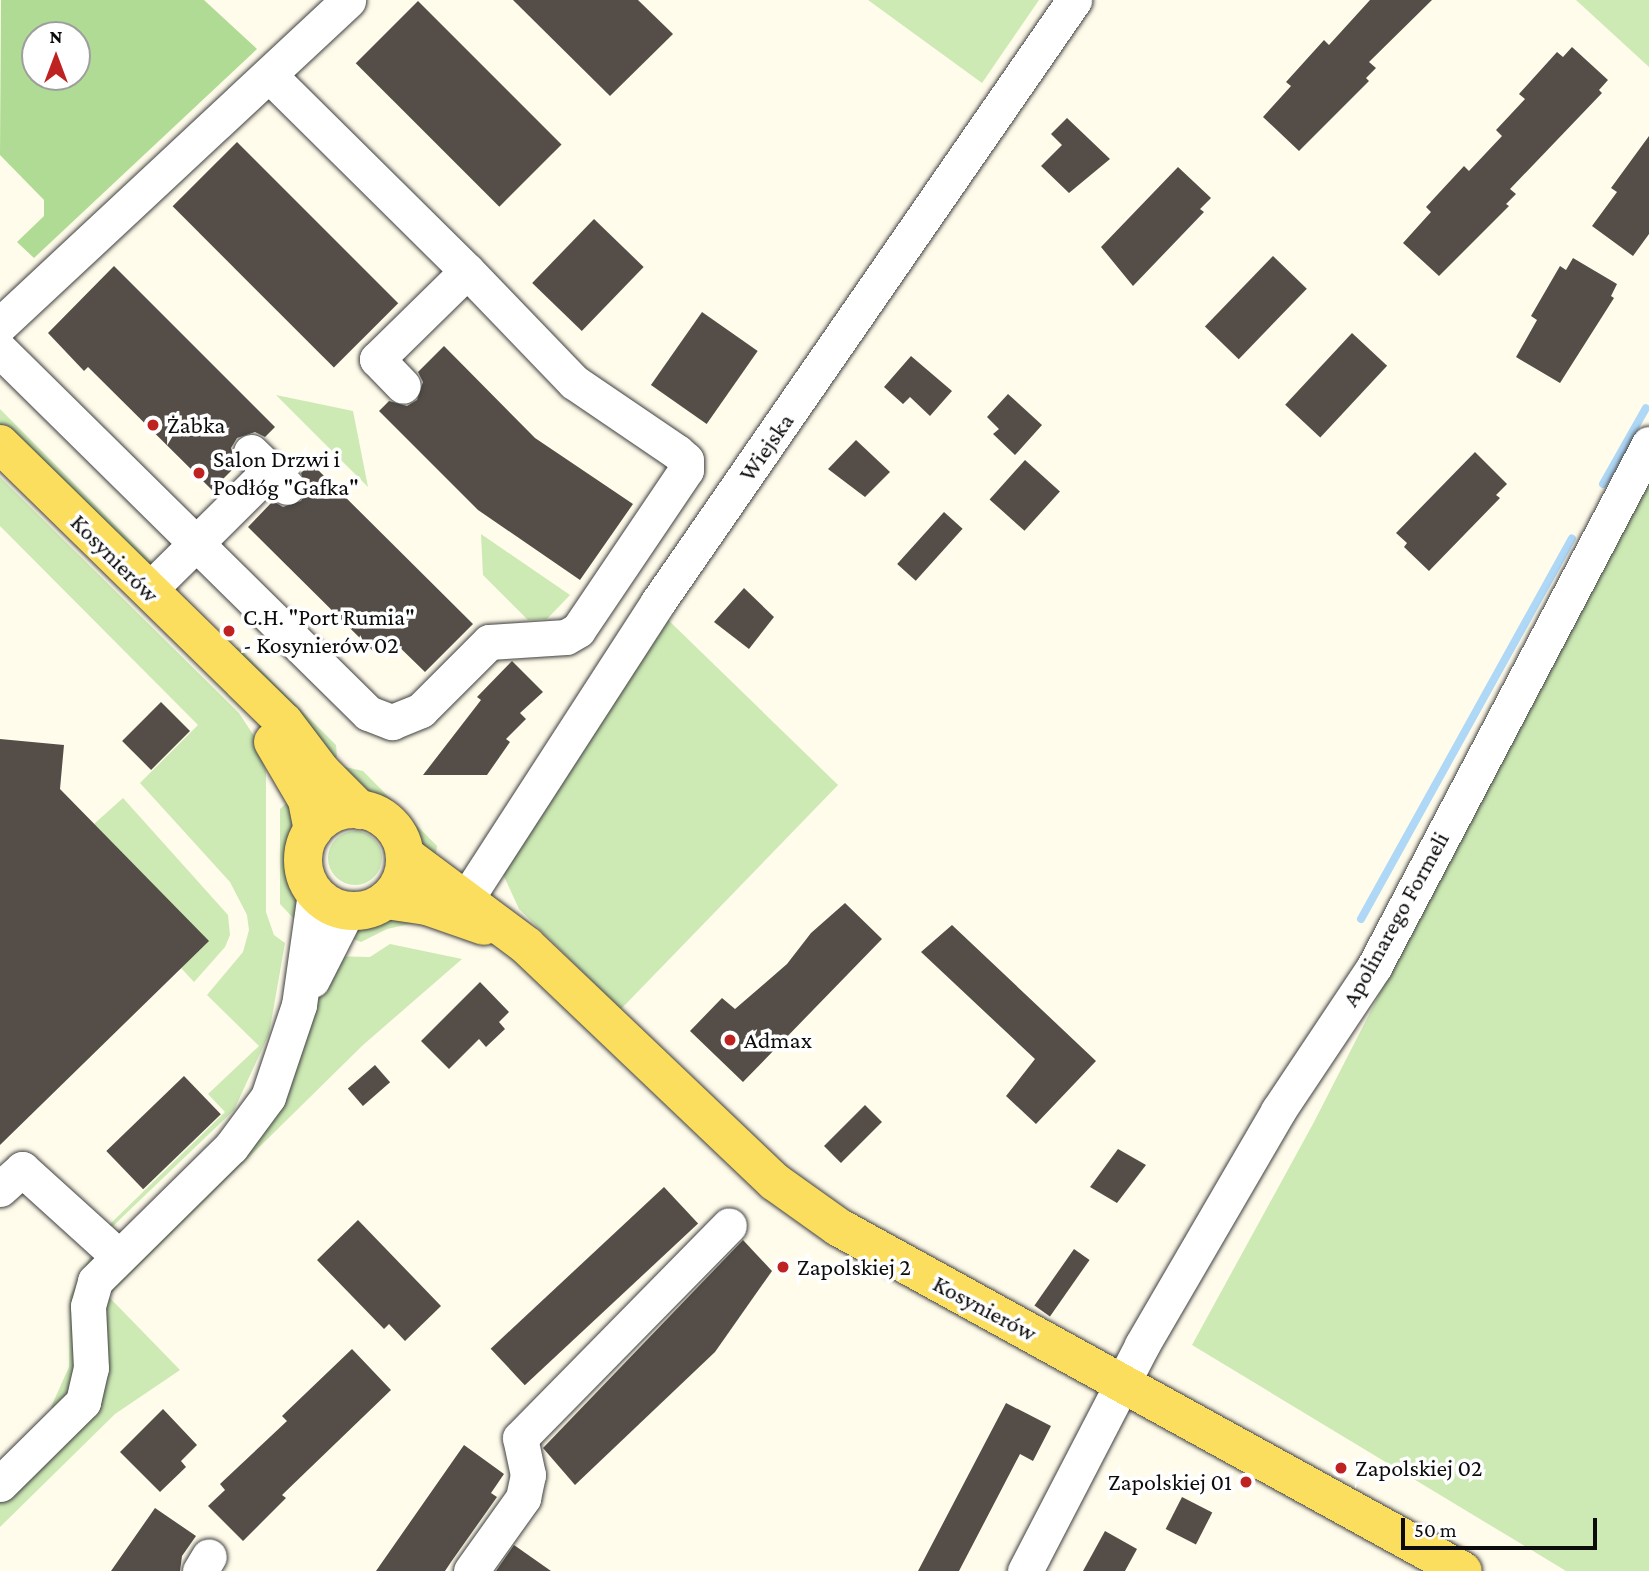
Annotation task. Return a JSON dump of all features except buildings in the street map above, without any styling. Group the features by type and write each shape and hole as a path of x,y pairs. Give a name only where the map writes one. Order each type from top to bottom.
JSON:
{"main road":[{"name":"Kosynierów","path":"0,444 284,722 322,772 360,810"},
{"name":"Kosynierów","path":"231,671 298,783 313,830"},
{"path":"360,810 391,825 405,855 404,872 386,900 361,911 347,911 314,893 303,862 313,830 334,813 360,810"},
{"name":"Kosynierów","path":"405,855 527,946 727,1138 807,1205 893,1258 1463,1571"},
{"name":"Kosynierów","path":"386,900 427,906 527,946"}],"street":[{"path":"0,325 348,0"},
{"name":"Wiejska","path":"466,899 658,603 1074,0"},
{"path":"0,350 368,713 392,722 421,710 489,642 571,635 585,623 682,480 686,460 574,382 467,271 269,75"},
{"path":"403,386 377,359 467,271"},
{"name":"Apolinarego Formeli","path":"1025,1571 1124,1383 1278,1111 1374,967 1649,444"},
{"path":"149,590 269,469"},
{"path":"618,575 658,603"},
{"path":"0,1484 83,1402 91,1368 88,1306 95,1281 251,1122 277,1078 299,1005 314,893"},
{"path":"299,1005 347,911"},
{"path":"0,1189 22,1168 118,1256"},
{"path":"471,1571 523,1498 528,1475 520,1438 729,1226"}],"green space":[{"path":"1,0 204,0 257,49 34,258 17,242 44,216 44,200 0,155"},
{"path":"868,0 1039,0 982,83"},
{"path":"1576,0 1649,0 1649,67"},
{"path":"276,395 353,411 368,487"},
{"path":"0,409 154,564 140,564 0,424"},
{"path":"1649,468 1649,1571 1566,1571 1192,1345 1314,1122"},
{"path":"0,477 239,713 254,736 266,772 266,912 274,935 285,943 269,1034 234,1110 113,1226 108,1226 225,1112 208,1094 259,1046 207,995 243,952 249,930 247,915 230,882 140,783 198,725 0,526"},
{"path":"481,534 570,595 547,619 528,620 483,575"},
{"path":"661,613 838,785 621,1009 519,909 502,872"},
{"path":"238,647 336,745 337,757 327,761 230,654"},
{"path":"345,767 363,771 437,846 434,867 393,811 369,800 337,772"},
{"path":"295,795 299,827 293,864 301,889 297,922 280,904 280,809"},
{"path":"123,798 228,915 230,935 225,947 194,982 181,968 208,941 94,824"},
{"path":"355,831 374,839 382,858 374,877 355,885 336,877 328,858 336,839"},
{"path":"379,914 414,923 387,929 361,942 342,935 356,919"},
{"path":"390,944 462,959 363,1045 108,1296 180,1370 115,1414 0,1527 0,1501 82,1419 104,1372 107,1296 116,1282 250,1146 330,956 370,957"},
{"path":"90,1257 95,1262 75,1370 67,1396 54,1409 51,1407 69,1367 70,1296"}],"waterway":[{"path":"1603,484 1646,408"},
{"path":"1361,919 1572,539"}],"place":[{"name":"Żabka","path":"153,425"},
{"name":"Salon Drzwi i Podłóg \"Gafka\"","path":"199,473"},
{"name":"C.H. \"Port Rumia\" - Kosynierów 02","path":"229,631"},
{"name":"Admax","path":"730,1040"},
{"name":"Zapolskiej 2","path":"783,1267"},
{"name":"Zapolskiej 02","path":"1341,1468"},
{"name":"Zapolskiej 01","path":"1246,1482"}]}
